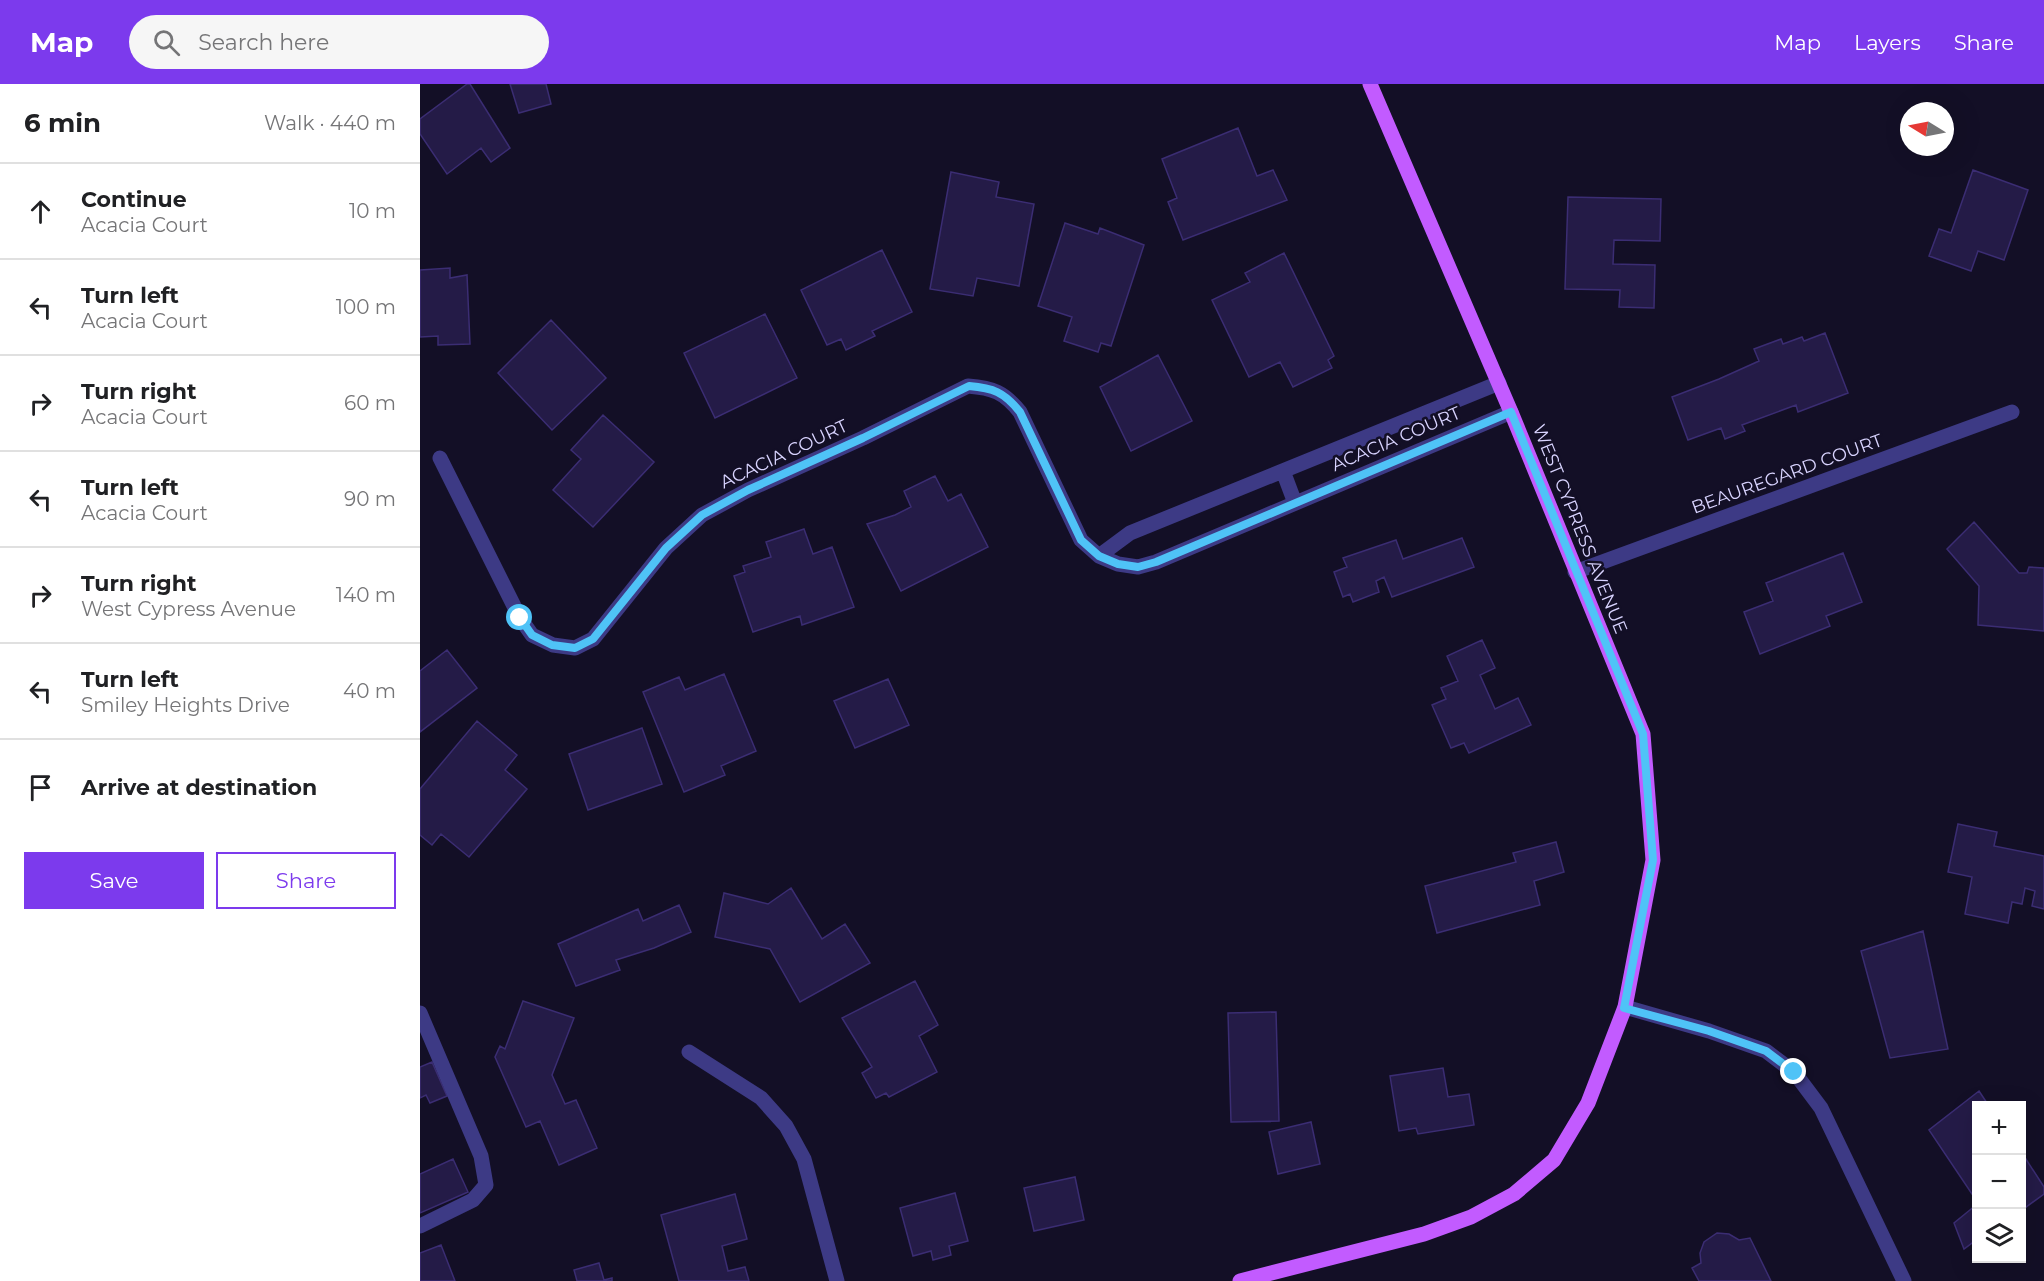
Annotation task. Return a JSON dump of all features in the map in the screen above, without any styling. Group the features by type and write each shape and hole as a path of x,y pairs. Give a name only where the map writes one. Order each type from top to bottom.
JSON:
{"main road":[{"name":"WEST CYPRESS AVENUE","path":"1240,1281 1424,1234 1471,1217 1514,1194 1554,1160 1588,1103 1624,1008 1653,860 1643,734 1499,383 1370,84"}],"street":[{"name":"ACACIA COURT","path":"1099,556 1130,533 1499,383"},
{"name":"ACACIA COURT","path":"440,458 520,618 532,635 552,645 575,648 593,639 666,548 702,515 748,490 863,438 969,386 987,388 1008,397 1020,412 1081,540 1099,556 1118,564 1138,567 1156,562 1511,412"},
{"name":"BEAUREGARD COURT","path":"1575,572 2012,412"},
{"path":"1283,471 1296,502"},
{"path":"1624,1008 1709,1031 1766,1051 1794,1072 1821,1108 1904,1281"},
{"path":"420,1013 481,1156 486,1185 473,1200 420,1226"},
{"path":"689,1052 761,1098 786,1126 804,1159 837,1281"}],"building":[{"path":"470,84 510,148 491,162 481,148 447,174 420,134 420,119"},
{"path":"510,84 546,84 551,104 519,113"},
{"path":"1238,128 1257,176 1273,170 1287,200 1183,240 1168,202 1177,198 1162,159"},
{"path":"1973,170 2028,190 2004,260 1978,251 1971,271 1929,256 1939,229 1951,233"},
{"path":"951,172 999,182 996,197 1034,204 1019,286 977,278 973,296 930,289"},
{"path":"1568,197 1661,199 1660,241 1614,240 1613,264 1655,265 1654,308 1619,307 1620,290 1565,289"},
{"path":"1065,223 1098,234 1100,228 1144,245 1111,346 1101,343 1098,352 1064,341 1072,317 1038,306"},
{"path":"882,250 912,312 872,331 875,336 846,350 841,339 827,345 801,290"},
{"path":"1284,253 1334,356 1328,360 1332,368 1293,387 1280,362 1249,377 1212,300 1250,282 1245,273"},
{"path":"450,268 450,278 467,275 470,344 438,345 438,336 420,337 420,270"},
{"path":"765,314 797,378 715,418 684,353"},
{"path":"551,320 606,378 552,430 498,373"},
{"path":"1825,333 1848,393 1798,412 1796,405 1742,425 1745,431 1725,439 1721,428 1688,440 1672,397 1759,361 1754,349 1781,339 1783,344 1802,337 1804,341"},
{"path":"1158,355 1192,421 1131,451 1100,387"},
{"path":"603,415 654,462 593,527 553,490 581,459 571,450"},
{"path":"935,476 948,501 961,494 988,547 901,591 867,524 911,507 904,491"},
{"path":"1974,522 2019,573 2027,573 2029,567 2044,568 2044,631 1978,625 1979,586 1947,549"},
{"path":"804,529 813,554 832,547 854,607 802,625 800,616 753,632 734,576 745,572 743,566 771,557 766,542"},
{"path":"1462,538 1474,567 1392,597 1384,577 1376,581 1379,592 1353,602 1350,594 1343,597 1334,572 1347,567 1343,558 1396,540 1403,559"},
{"path":"1843,553 1862,602 1826,616 1830,626 1760,654 1744,612 1773,601 1766,583"},
{"path":"1482,640 1495,668 1480,675 1495,709 1518,698 1531,725 1469,753 1464,743 1451,748 1432,705 1446,699 1441,688 1458,681 1447,656"},
{"path":"447,650 477,688 420,732 420,671"},
{"path":"724,674 756,751 721,766 725,775 684,792 643,692 679,677 685,690"},
{"path":"888,679 909,725 855,748 834,701"},
{"path":"477,721 517,755 505,770 527,789 469,857 441,834 432,845 420,835 420,789"},
{"path":"642,728 662,784 588,810 569,754"},
{"path":"1958,824 1997,832 1994,846 2044,856 2044,909 2032,906 2035,891 2025,888 2022,904 2012,902 2008,923 1965,914 1972,877 1948,872"},
{"path":"1556,842 1564,872 1534,881 1540,905 1437,933 1425,886 1516,862 1513,853"},
{"path":"791,888 822,939 845,924 870,963 800,1002 770,949 715,937 724,893 768,904"},
{"path":"679,905 691,932 654,948 616,960 620,970 576,986 558,944 638,909 643,921"},
{"path":"1923,931 1948,1049 1890,1058 1861,951"},
{"path":"915,981 938,1025 919,1036 937,1072 889,1097 886,1093 876,1098 862,1073 872,1067 842,1018"},
{"path":"523,1001 574,1018 552,1075 565,1104 576,1100 597,1148 559,1165 540,1121 526,1127 495,1057 500,1046 505,1049"},
{"path":"1276,1012 1279,1121 1231,1122 1228,1013"},
{"path":"432,1062 447,1096 430,1103 426,1095 420,1098 420,1067"},
{"path":"1443,1068 1448,1097 1469,1094 1474,1125 1418,1134 1416,1128 1399,1131 1390,1076"},
{"path":"1979,1091 1986,1101 1972,1101 1972,1194 1929,1130"},
{"path":"1311,1122 1320,1164 1278,1174 1269,1132"},
{"path":"453,1159 468,1192 420,1213 420,1174"},
{"path":"2026,1159 2044,1187 2044,1194 2026,1207"},
{"path":"1075,1177 1084,1220 1034,1231 1024,1188"},
{"path":"955,1193 968,1241 949,1246 951,1255 933,1260 931,1251 913,1256 900,1208"},
{"path":"735,1194 747,1239 722,1246 728,1271 745,1267 749,1281 679,1281 661,1215"},
{"path":"1972,1208 1972,1243 1964,1249 1954,1223"},
{"path":"1717,1233 1729,1234 1739,1240 1750,1238 1771,1281 1699,1281 1692,1268 1701,1263 1700,1253 1704,1242"},
{"path":"441,1245 455,1281 420,1281 420,1253"},
{"path":"599,1263 604,1280 612,1278 612,1281 577,1281 574,1270"}],"route":[{"path":"520,618 532,635 552,645 575,648 593,639 666,548 702,515 748,490 863,438 969,386 987,388 1008,397 1020,412 1081,540 1099,556 1118,564 1138,567 1156,562 1511,412 1643,734 1653,860 1624,1008 1709,1031 1766,1051 1794,1072"}]}
